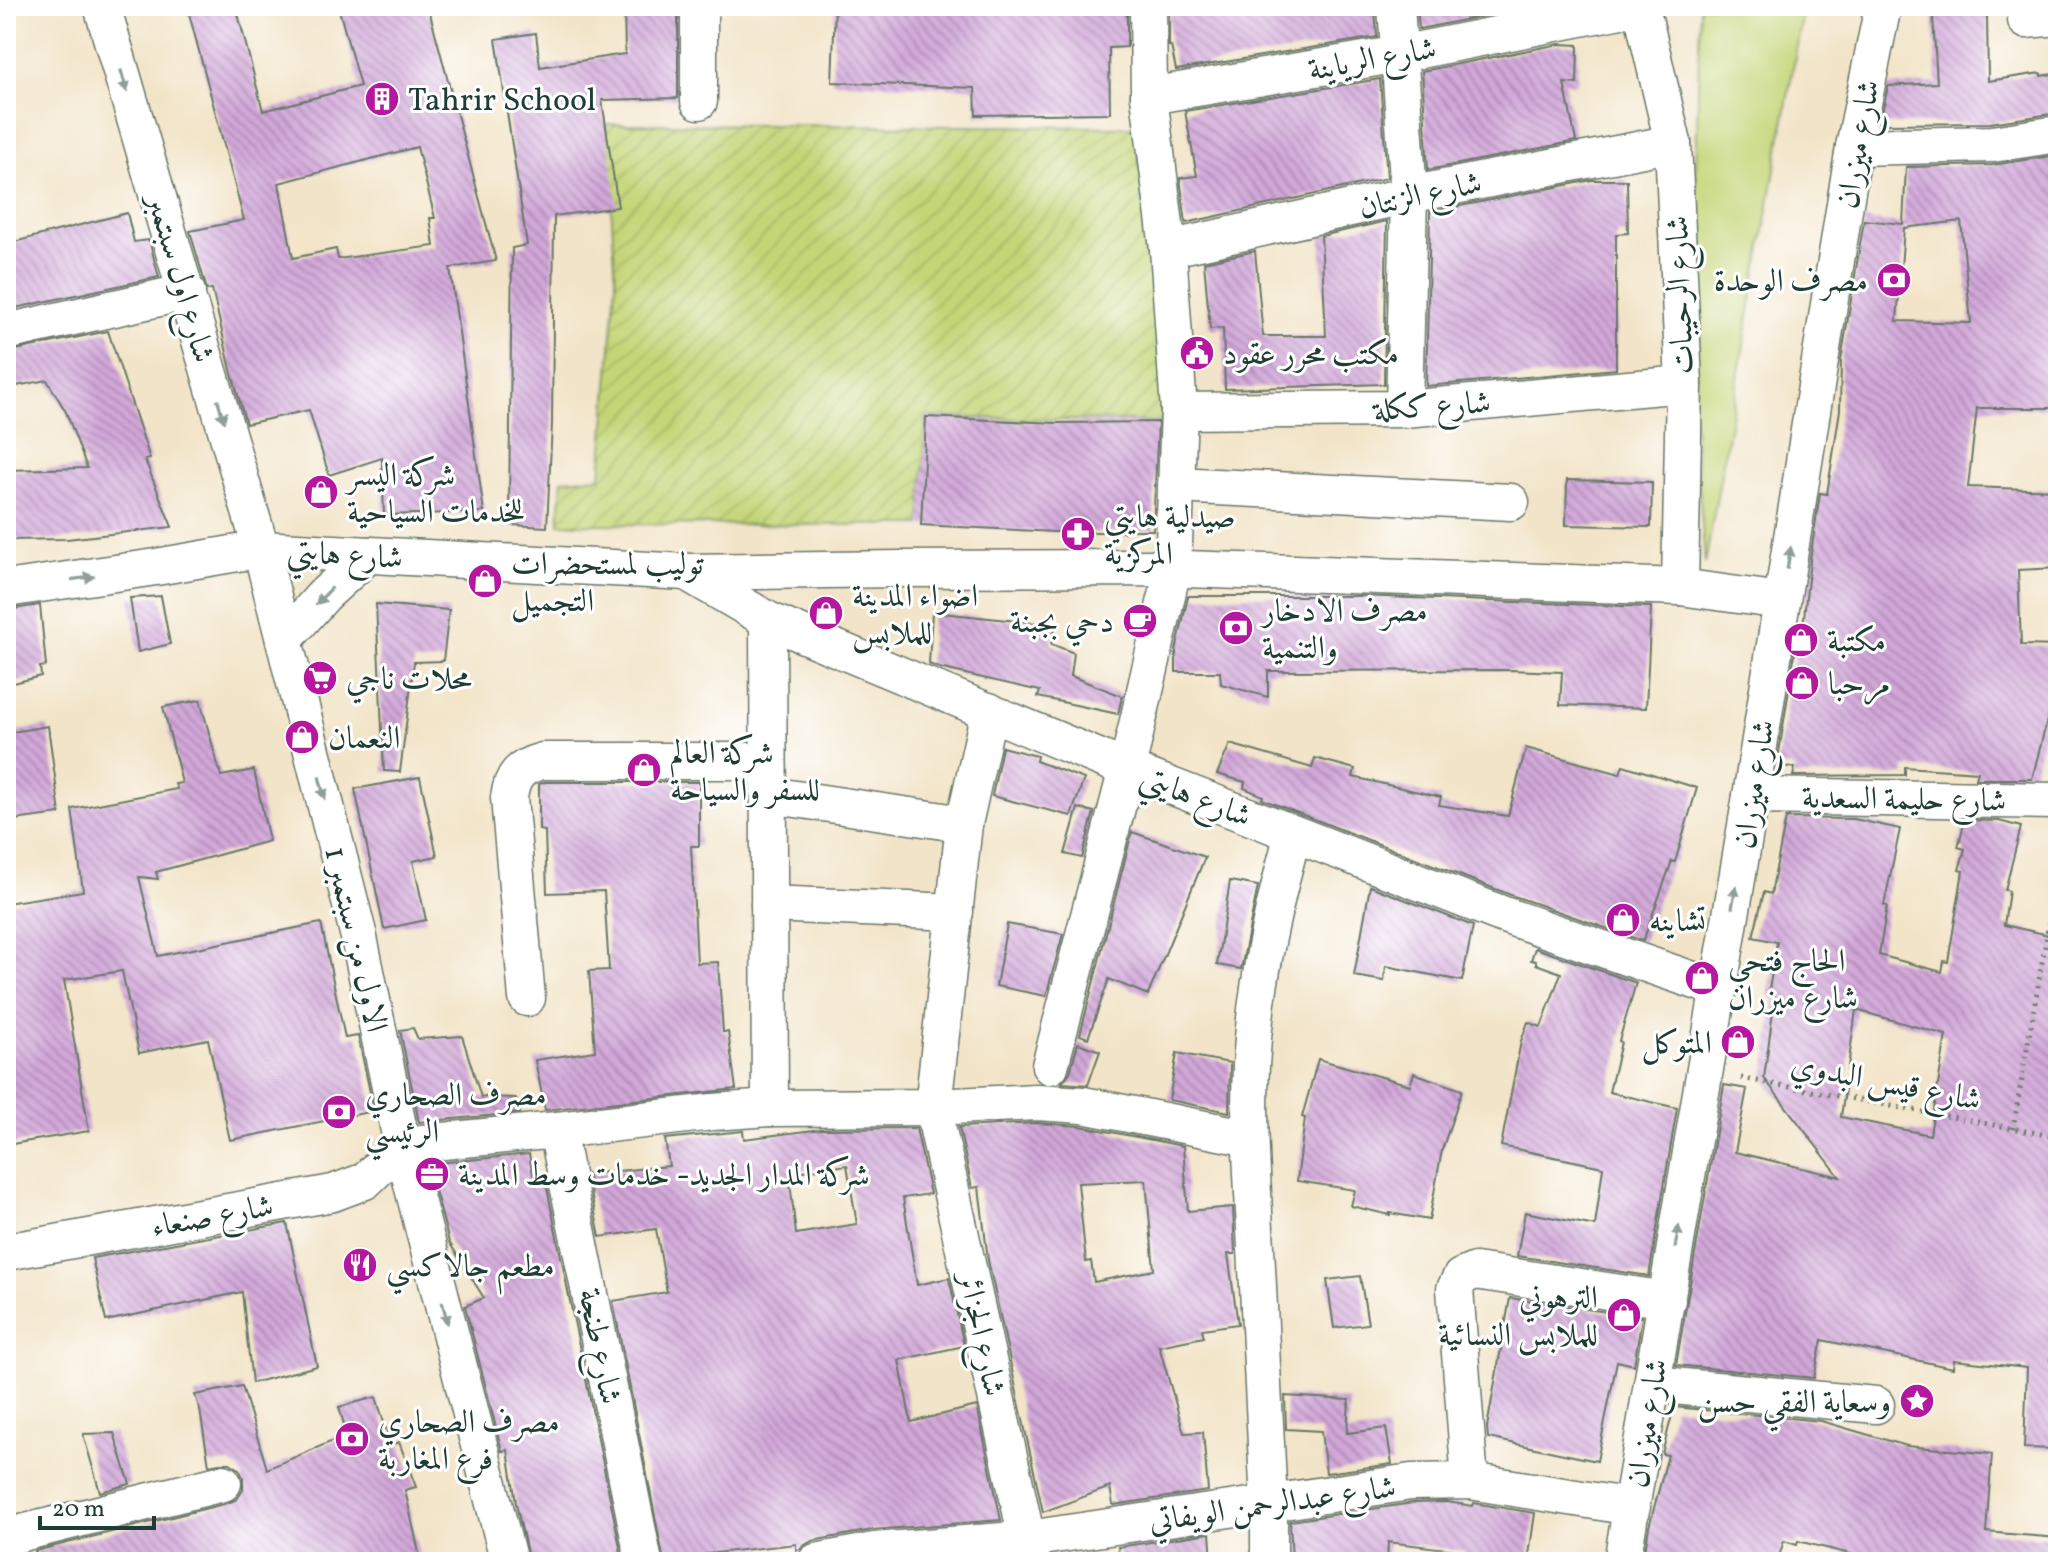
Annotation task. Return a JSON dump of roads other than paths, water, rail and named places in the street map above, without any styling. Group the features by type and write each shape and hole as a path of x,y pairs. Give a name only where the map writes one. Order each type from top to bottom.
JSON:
{"street":[{"name":"شارع اول سبتمبر","path":"102,6 261,549"},
{"path":"699,6 699,101"},
{"path":"1050,1066 1127,769 1173,569 1179,411 1168,249 1149,96 1148,6"},
{"path":"1396,6 1409,195 1404,409"},
{"name":"شارع الرياينة","path":"1149,96 1400,54 1641,6"},
{"name":"شارع الرحيبات","path":"1641,6 1673,143 1684,384 1680,587"},
{"name":"شارع ميزران","path":"1622,1562 1751,796 1854,147 1883,6"},
{"path":"1854,147 1992,144 2058,134"},
{"name":"شارع الزنتان","path":"1168,249 1409,195 1673,143"},
{"path":"6,332 187,292"},
{"name":"شارع ككلة","path":"1179,411 1404,409 1684,384"},
{"path":"1176,485 1511,502"},
{"name":"شارع هايتي","path":"6,589 261,549 686,572 1173,569 1680,587 1782,601"},
{"name":"الاول من سبتمبر 1","path":"261,549 358,933 402,1145 509,1562"},
{"path":"284,640 324,595 368,555"},
{"name":"شارع هايتي","path":"686,572 768,620 1127,769 1504,915 1719,989"},
{"path":"768,620 770,1108"},
{"name":"شارع الجزائر","path":"989,711 964,824 933,1107 1030,1550"},
{"path":"527,998 509,798 511,785 518,773 529,765 542,761 768,778 964,824"},
{"name":"شارع حليمة السعدية","path":"1751,796 2058,801"},
{"path":"1269,1562 1269,1503 1250,1138 1251,1067 1265,949 1293,834"},
{"path":"769,904 955,912"},
{"path":"402,1145 770,1108 933,1107 1037,1102 1083,1105 1250,1138"},
{"name":"شارع طنجة","path":"557,1130 644,1562"},
{"name":"شارع صنعاء","path":"6,1252 333,1193 365,1181 402,1145"},
{"path":"1470,1481 1455,1289 1461,1277 1475,1271 1667,1300"},
{"path":"1652,1384 1876,1405"},
{"name":"شارع عبدالرحمن الويفاتي","path":"816,1562 874,1551 1030,1550 1269,1503 1411,1482 1470,1481 1632,1507"},
{"path":"6,1537 223,1483"}],"place":[{"name":"Tahrir School","path":"382,99"},
{"name":"مصرف الوحدة","path":"1894,280"},
{"name":"مكتب محرر عقود","path":"1197,353"},
{"name":"شركة اليسر للخدمات السياحية","path":"321,492"},
{"name":"صيدلية هايتي المركزية","path":"1078,534"},
{"name":"توليب لمستحضرات التجميل","path":"485,581"},
{"name":"اضواء المدينة للملابس","path":"826,613"},
{"name":"دحي بجبنة","path":"1140,621"},
{"name":"مصرف الادخار والتنمية","path":"1236,628"},
{"name":"مكتبة","path":"1801,640"},
{"name":"محلات ناجي","path":"320,678"},
{"name":"مرحبا","path":"1802,683"},
{"name":"النعمان","path":"302,737"},
{"name":"شركة العالم للسفر والسياحة","path":"644,770"},
{"name":"تشاينه","path":"1623,920"},
{"name":"الحاج فتحي شارع ميزران","path":"1702,978"},
{"name":"المتوكل","path":"1738,1042"},
{"name":"مصرف الصحاري الرئيسي","path":"339,1112"},
{"name":"شركة المدار الجديد- خدمات وسط المدينة","path":"432,1174"},
{"name":"مطعم جالاكسي","path":"360,1265"},
{"name":"الترهوني للملابس النسائية","path":"1624,1315"},
{"name":"وسعاية الفقي حسن","path":"1917,1401"},
{"name":"مصرف الصحاري فرع المغاربة","path":"352,1439"}]}
